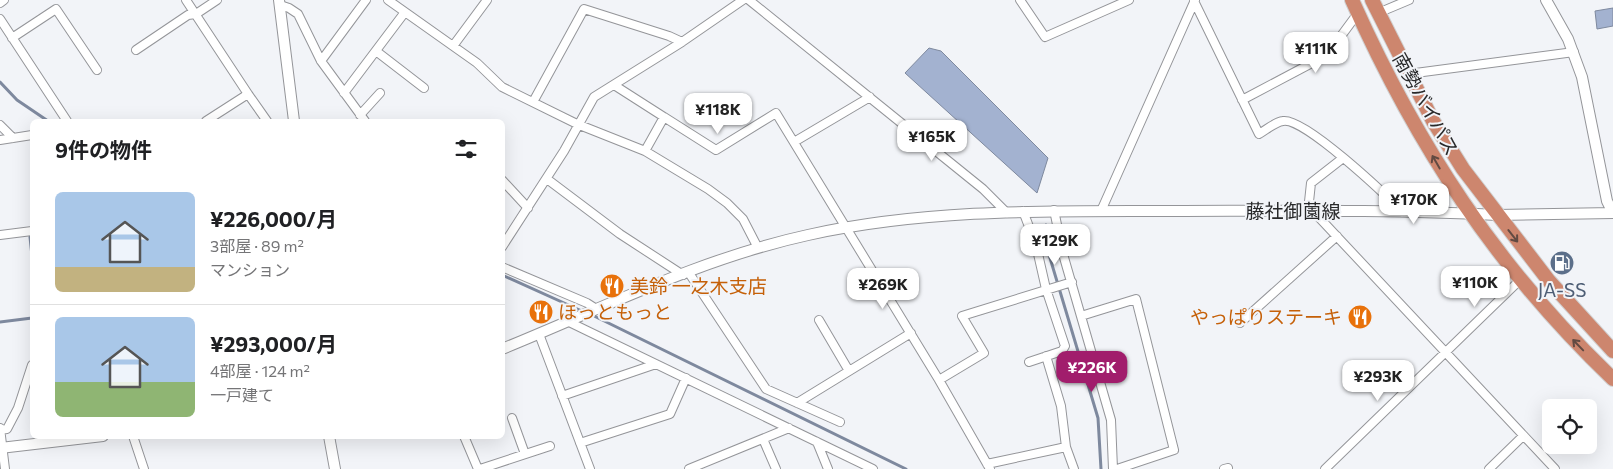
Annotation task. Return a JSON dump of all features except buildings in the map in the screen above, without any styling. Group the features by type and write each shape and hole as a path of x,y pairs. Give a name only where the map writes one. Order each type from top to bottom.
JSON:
{"highway":[{"name":"南勢バイパス","path":"1372,0 1433,121 1463,169 1496,215 1548,281 1613,351"},
{"name":"南勢バイパス","path":"1355,6 1392,86 1446,179 1520,280 1580,347 1613,379"}],"street":[{"path":"0,3 4,0"},
{"path":"186,0 266,119"},
{"path":"136,50 188,15 196,14 217,0"},
{"path":"321,61 366,0"},
{"path":"388,0 399,3 405,12 477,63 502,87 577,124 645,151 728,203 743,219 758,248"},
{"path":"454,46 487,0"},
{"path":"505,242 547,179 594,97 682,42 743,0"},
{"path":"748,0 983,189 1007,213"},
{"path":"1020,0 1044,37 1129,0"},
{"path":"1195,0 1259,134 1283,121 1290,122 1317,137 1380,189 1402,212"},
{"path":"1101,211 1195,0"},
{"path":"1378,13 1409,0"},
{"path":"1546,0 1574,52 1582,77 1606,201 1613,213"},
{"path":"279,3 298,14 321,61 362,118 380,93"},
{"path":"279,3 294,119"},
{"path":"1242,100 1327,56 1355,6"},
{"path":"12,38 56,9 97,70"},
{"path":"533,102 584,9 670,36 682,42"},
{"path":"344,93 405,12"},
{"path":"0,19 66,119"},
{"path":"376,51 424,88"},
{"path":"1408,74 1574,52"},
{"path":"614,85 716,150 776,113 939,380 989,467 1066,446"},
{"path":"209,119 248,94"},
{"path":"794,142 870,97"},
{"path":"645,151 664,117"},
{"path":"0,125 13,138"},
{"path":"0,140 30,135"},
{"path":"1343,158 1311,183 1311,211 1447,352 1555,469"},
{"path":"547,179 620,234 686,274 766,389 840,422"},
{"path":"505,183 528,208"},
{"path":"1054,210 1070,282 1111,420 1115,469 1174,450 1136,299 1081,316"},
{"name":"藤社御薗線","path":"505,348 721,259 846,227 918,219 1054,210 1402,212 1496,215 1613,213"},
{"path":"1023,211 1043,266 1065,346 1062,351 1029,362"},
{"path":"0,235 30,231"},
{"path":"1240,323 1337,236"},
{"path":"505,268 587,303 597,310"},
{"path":"1325,469 1520,280"},
{"path":"939,380 984,353 962,316 1070,282"},
{"path":"574,320 656,364 872,469"},
{"path":"819,320 849,371"},
{"path":"798,403 910,333"},
{"path":"539,334 590,469"},
{"path":"1046,356 1061,406 1066,446 1074,469"},
{"path":"562,396 656,364"},
{"path":"6,469 1,448 0,429 7,429 18,408 30,371"},
{"path":"580,443 670,414 686,378"},
{"path":"512,418 525,454"},
{"path":"689,469 789,428"},
{"path":"1489,469 1524,436"},
{"path":"1,448 78,439"},
{"path":"134,439 144,469"},
{"path":"330,439 335,469"},
{"path":"465,439 479,469 550,446"},
{"path":"763,439 776,469"},
{"path":"817,442 828,469"},
{"path":"1145,460 1148,469"}],"water":[{"path":"1613,8 1613,26 1597,29 1595,11"},
{"path":"929,48 941,51 1048,158 1037,193 905,73"}],"waterway":[{"path":"0,82 17,100 45,119"},
{"path":"1046,225 1044,238 1098,418 1101,469"},
{"path":"505,276 584,312"},
{"path":"590,314 906,469"},
{"path":"0,322 30,318"}],"place":[{"name":"JA-SS","path":"1562,263"},
{"name":"美鈴 一之木支店","path":"612,286"},
{"name":"ほっともっと","path":"541,312"},
{"name":"やっぱりステーキ","path":"1360,317"}]}
